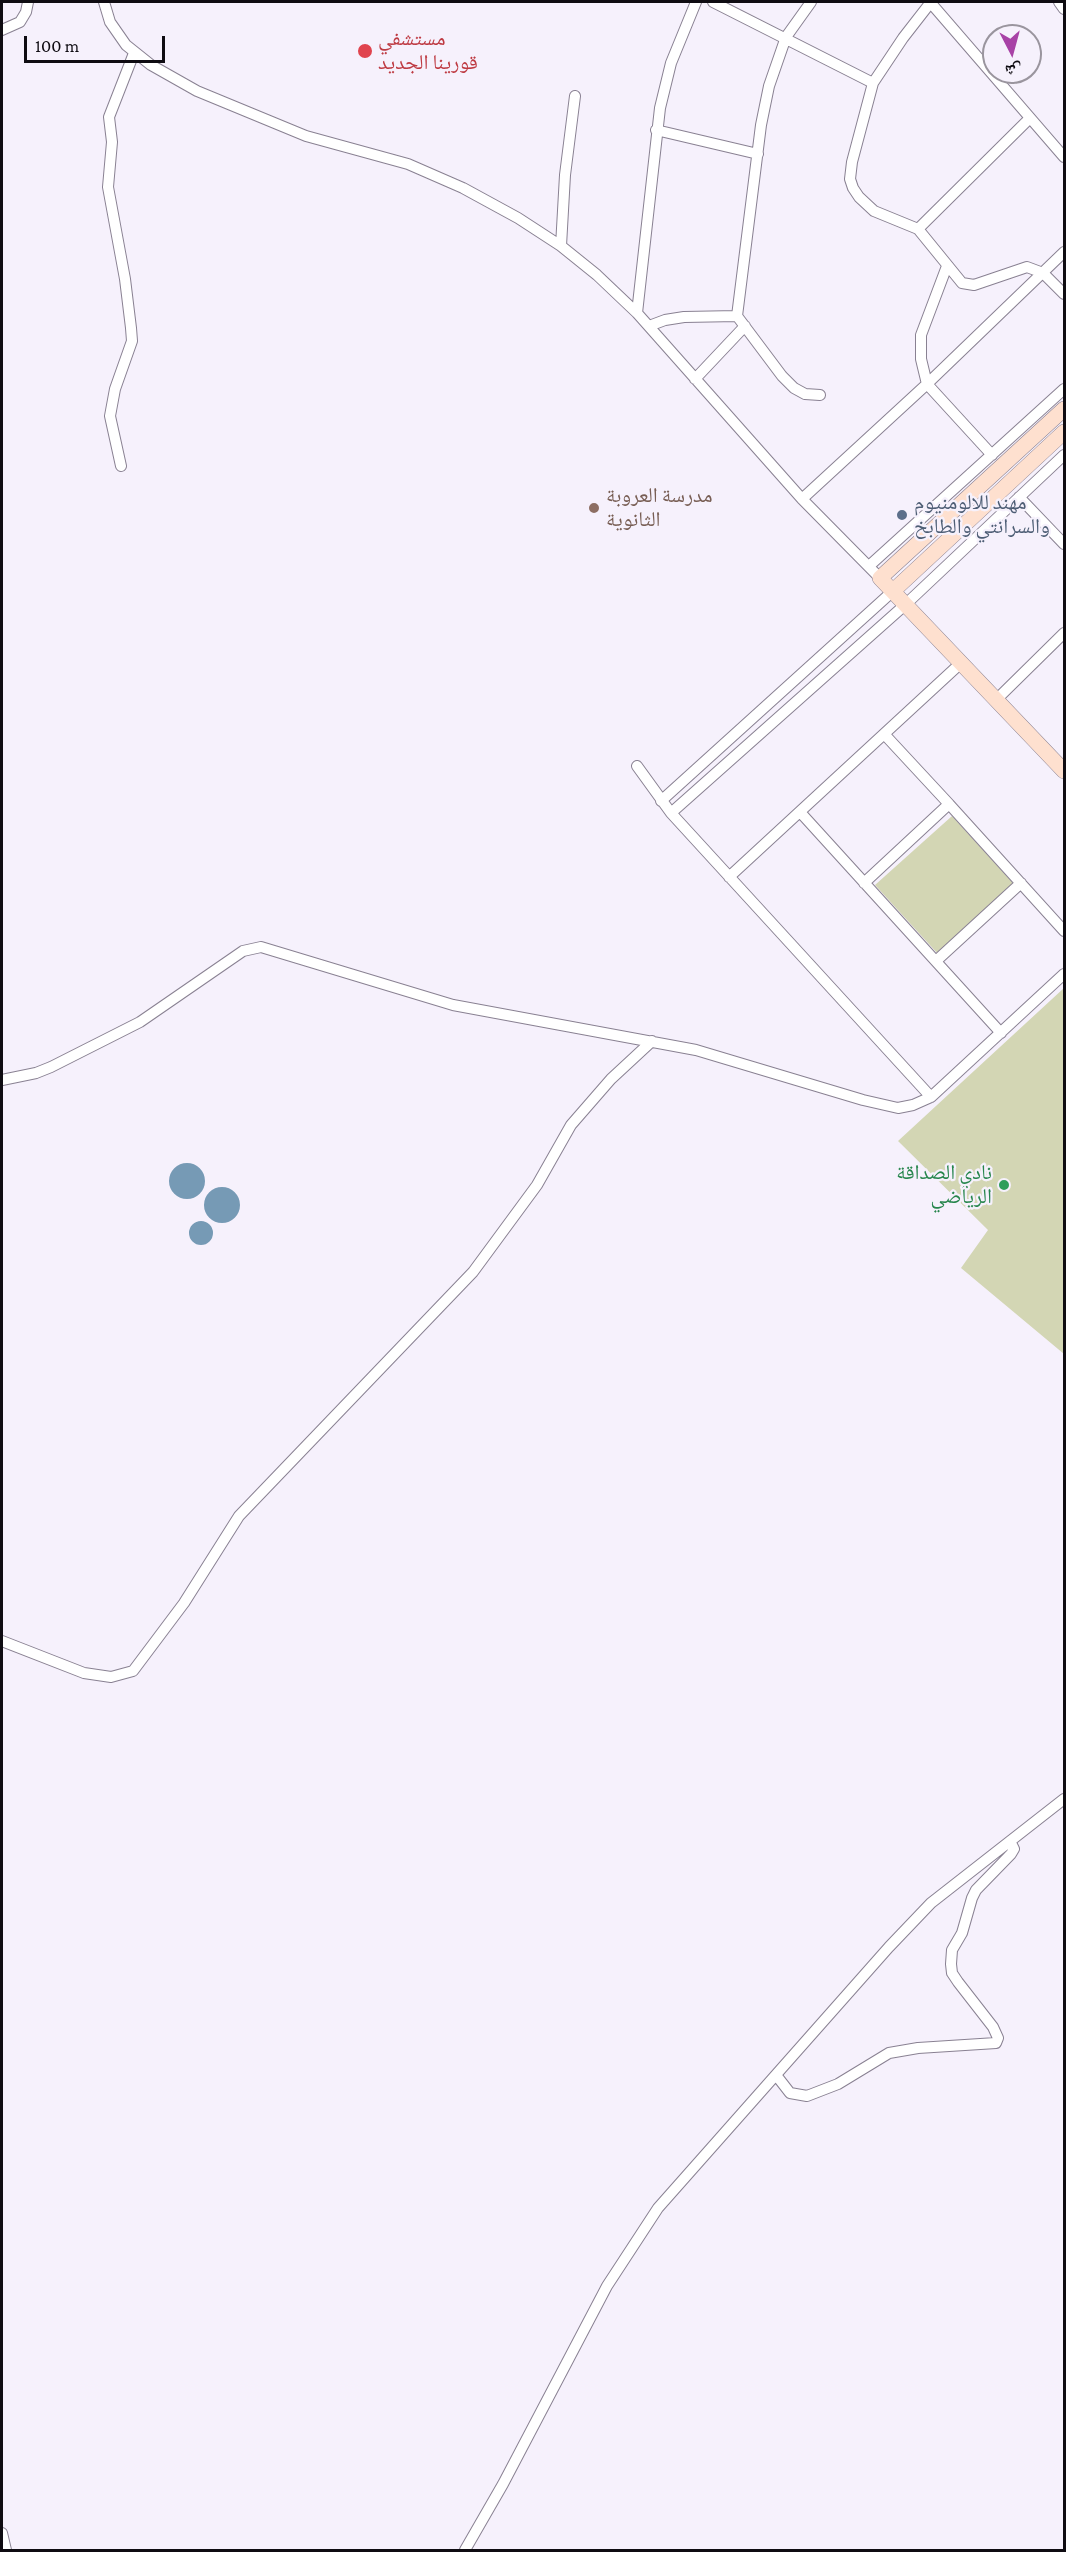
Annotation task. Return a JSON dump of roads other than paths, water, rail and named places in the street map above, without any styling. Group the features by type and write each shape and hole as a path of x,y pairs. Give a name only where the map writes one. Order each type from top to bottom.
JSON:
{"street":[{"path":"2,30 20,22 26,12 28,2"},
{"path":"104,2 111,22 134,53 197,91 306,136 408,165 463,188 518,218 561,246 597,275 637,313 802,499 1065,771"},
{"path":"637,313 656,130 664,85 696,2"},
{"path":"713,2 873,83"},
{"path":"811,2 786,37 769,86 737,316 782,376 794,388 805,394 820,395"},
{"path":"1065,157 931,2 873,83 852,162 850,179 859,197 874,211 918,230 957,279 968,285 986,282 1027,267 1043,273 1065,294"},
{"path":"1059,2 1065,9"},
{"path":"121,466 110,416 115,388 132,341 125,279 108,187 112,142 109,117 134,53"},
{"path":"561,246 565,175 575,96"},
{"path":"918,230 1030,118"},
{"path":"656,130 758,154"},
{"path":"802,499 1065,252"},
{"path":"947,266 921,334 921,359 927,384 992,455"},
{"path":"649,326 665,320 684,317 737,316"},
{"path":"695,379 745,326"},
{"path":"869,566 1065,389"},
{"path":"880,578 1065,409"},
{"path":"661,801 1065,432"},
{"path":"671,813 906,604 1065,455"},
{"path":"1019,497 1065,544"},
{"path":"997,699 1060,637 1065,650"},
{"path":"729,877 962,662"},
{"path":"885,735 1065,931"},
{"path":"637,766 671,813 931,1097"},
{"path":"864,883 949,804"},
{"path":"800,812 1001,1033"},
{"path":"936,961 1021,883"},
{"path":"2,1080 44,1070 140,1022 243,951 255,948 290,955 453,1005 696,1050 863,1100 898,1108 913,1105 931,1097 1065,975"},
{"path":"2,1641 84,1673 111,1677 133,1671 184,1603 239,1516 473,1272 537,1185 572,1125 611,1079 652,1041"},
{"path":"465,2550 503,2484 607,2286 658,2208 895,1940 931,1903 1065,1799"},
{"path":"776,2075 790,2093 807,2096 838,2084 889,2053 900,2049 996,2043 998,2038 993,2027 952,1973 951,1964 952,1950 962,1933 972,1898 976,1890 1011,1854 1014,1849 1010,1841"},
{"path":"2,2533 6,2550"}],"water":[{"path":"187,1163 200,1168 205,1181 200,1194 187,1199 174,1194 169,1181 174,1168"},
{"path":"222,1187 235,1192 240,1205 235,1218 222,1223 209,1218 204,1205 209,1192"},
{"path":"201,1221 210,1224 213,1233 210,1242 201,1245 192,1242 189,1233 192,1224"}],"place":[{"name":"مستشفي قورينا الجديد","path":"365,51"},
{"name":"مدرسة العروبة الثانوية","path":"594,508"},
{"name":"مهند للالومنيوم والسرانتي والطابخ","path":"902,515"},
{"name":"نادي الصداقة الرياضي","path":"1004,1185"}]}
